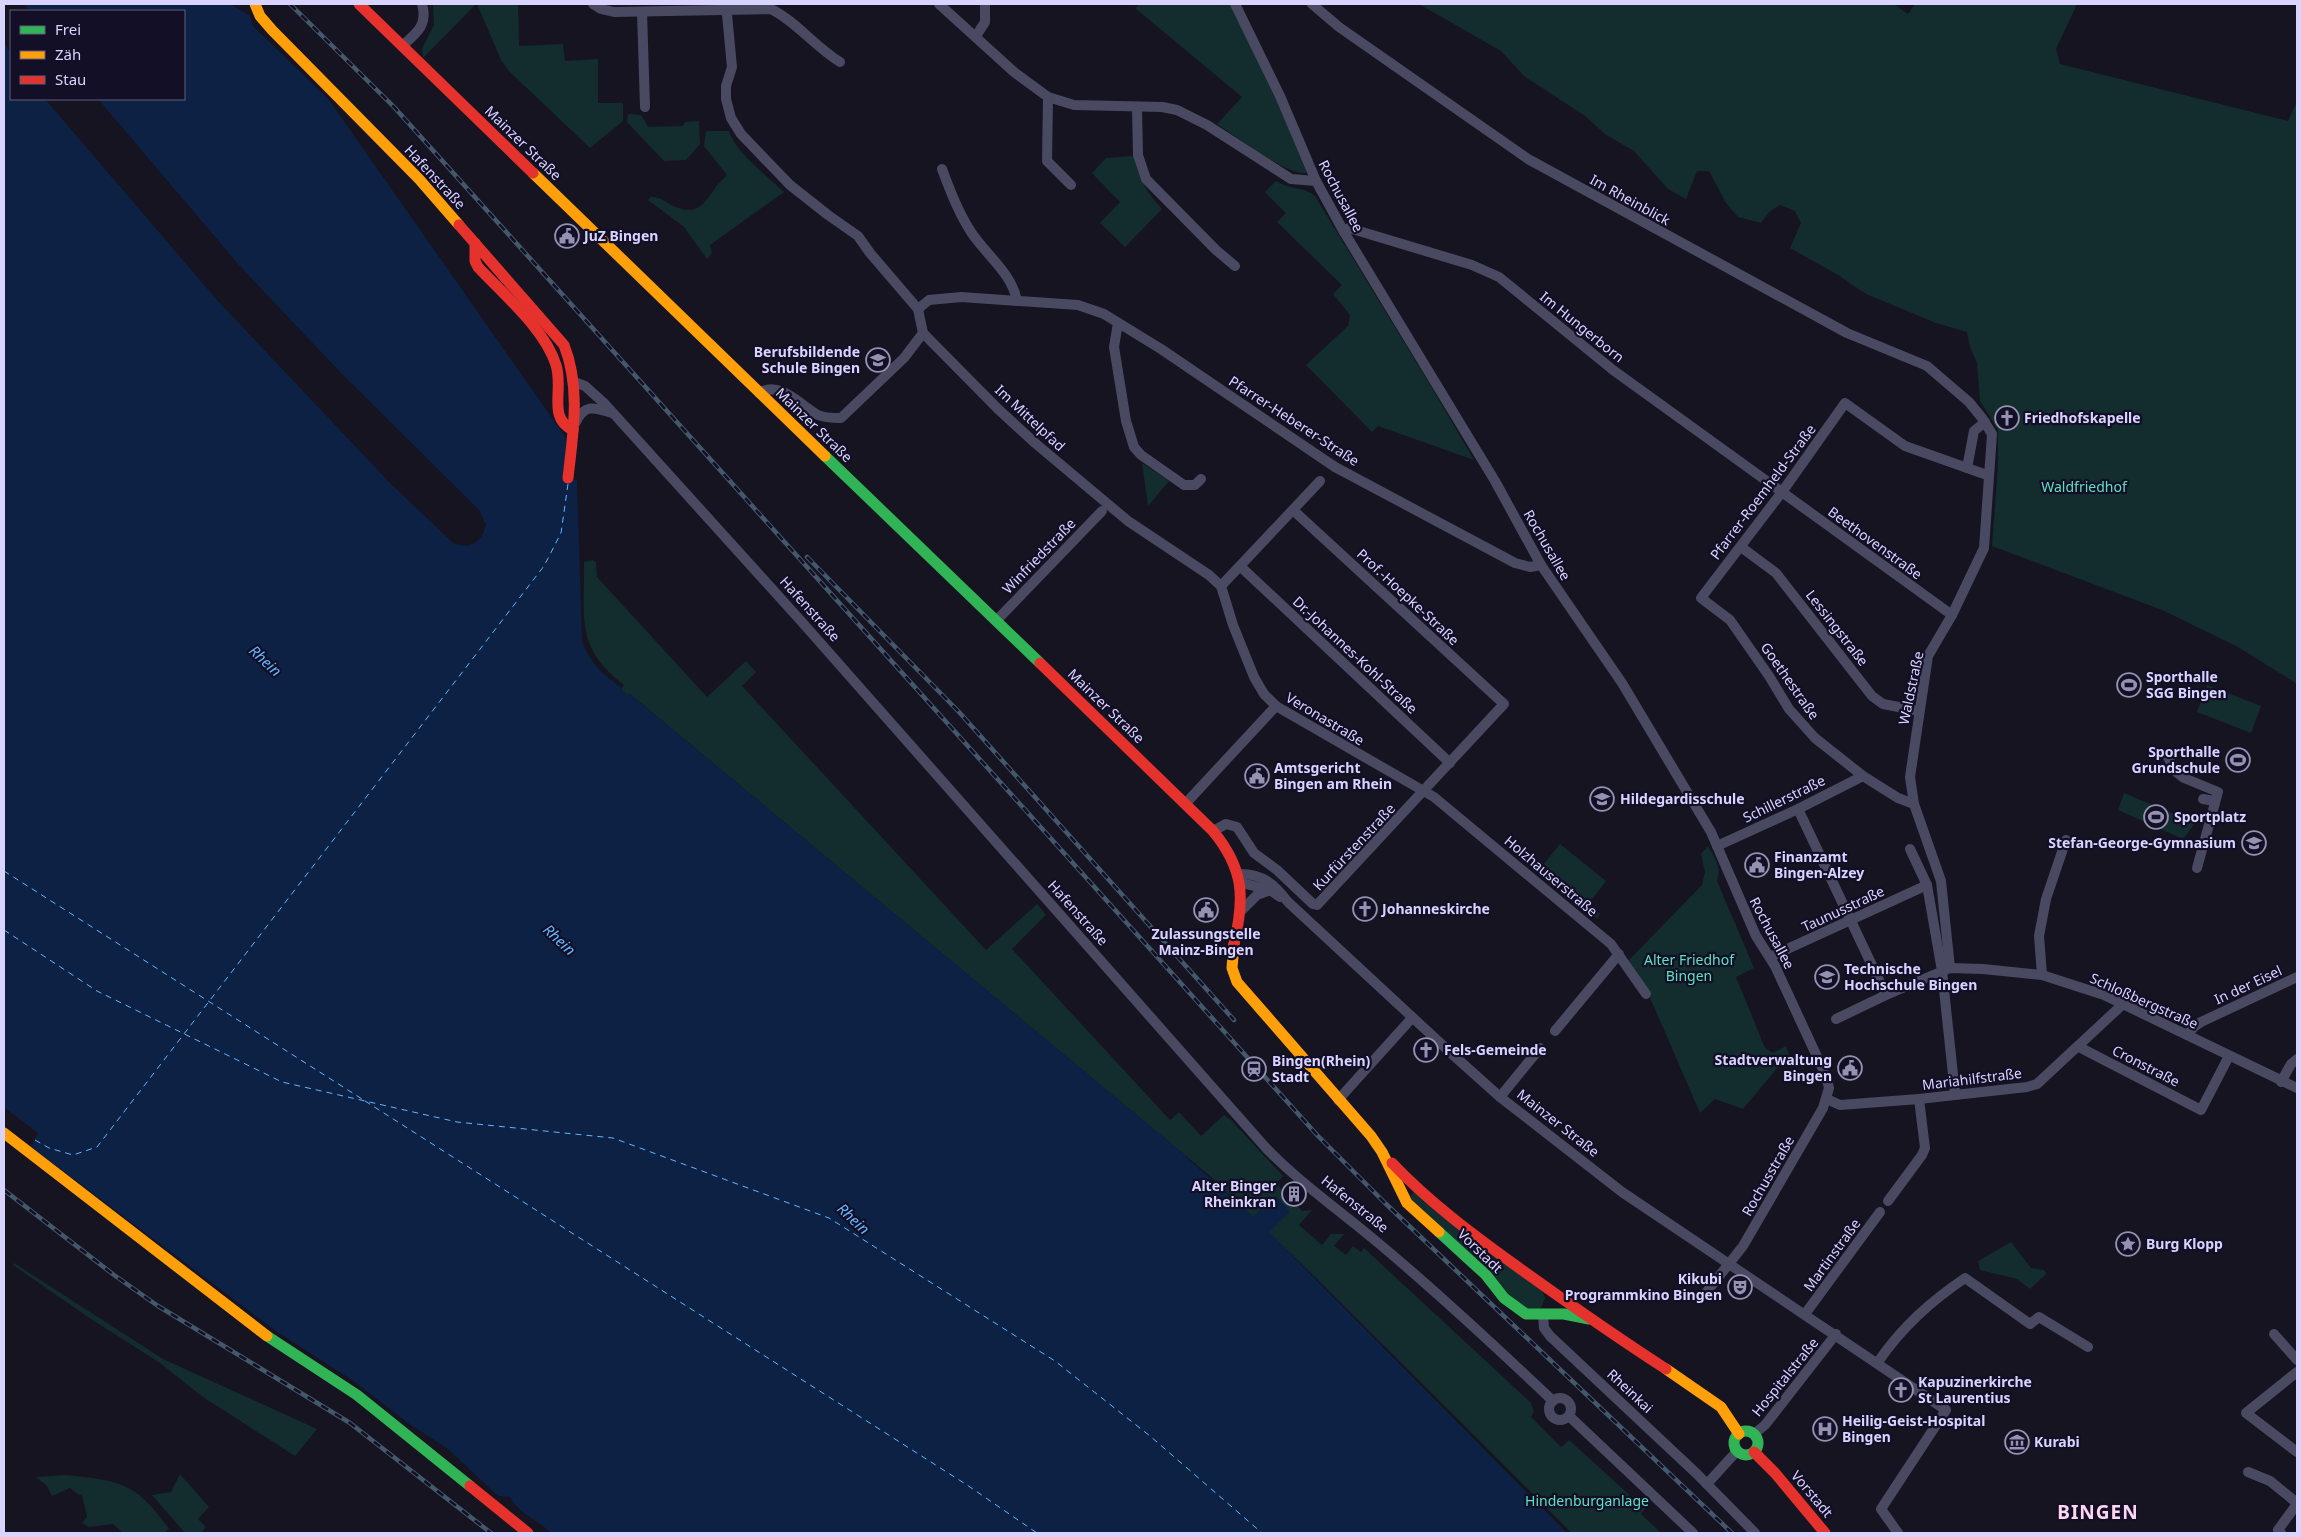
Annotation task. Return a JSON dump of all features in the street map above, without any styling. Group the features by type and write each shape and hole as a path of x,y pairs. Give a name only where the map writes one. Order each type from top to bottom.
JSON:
{"main road":[{"name":"Hafenstraße","path":"256,4 260,16 272,30 419,179 558,336 569,354 574,382 573,430 568,478"},
{"name":"Mainzer Straße","path":"359,4 759,393 1186,803 1213,831 1233,856 1241,878"},
{"path":"475,243 475,261 478,267 544,340 553,355 560,380 558,415 566,428 573,430"},
{"name":"Vorstadt","path":"1241,878 1239,913 1231,957 1233,974 1248,996 1371,1136 1382,1152 1407,1203 1486,1275 1504,1298 1516,1308 1526,1314 1564,1314 1589,1319"},
{"path":"4,1132 268,1336 357,1395 528,1533"},
{"name":"Vorstadt","path":"1382,1152 1417,1189 1471,1233 1589,1319 1690,1384 1721,1407 1739,1434"},
{"path":"1407,1203 1410,1191 1417,1189"},
{"path":"1543,1315 1552,1305 1552,1298 1546,1287"},
{"path":"1745,1432 1754,1434 1758,1445 1754,1452 1744,1455 1737,1451 1734,1442 1739,1434 1745,1432"},
{"name":"Vorstadt","path":"1754,1452 1775,1473 1826,1533"}],"street":[{"path":"402,46 423,26 425,20 422,4"},
{"path":"593,4 608,11 642,12 726,8 771,9 782,15 826,53 840,62"},
{"path":"939,4 1021,79 1048,97 1074,105 1137,108 1162,106 1186,113 1291,179 1316,181"},
{"path":"976,36 984,22 985,4"},
{"name":"Rochusallee","path":"1235,4 1280,96 1316,181 1344,232 1495,481 1541,565 1622,683 1717,846 1756,936 1770,957 1808,1033 1826,1076 1829,1088 1827,1099"},
{"name":"Im Rheinblick","path":"1312,4 1339,27 1528,159 1847,333 1927,366 1954,388"},
{"path":"726,8 732,66 726,86 726,99 727,108 735,125 748,142 790,185 858,236 870,253 918,309 923,333 904,358 841,418 819,416 779,389 765,390 759,393"},
{"path":"642,12 645,107"},
{"path":"1048,97 1047,160 1071,185"},
{"path":"1137,108 1138,155 1146,179 1216,250 1235,266"},
{"path":"942,169 965,222 980,246 1006,275 1013,286 1017,301"},
{"name":"Im Hungerborn","path":"1344,232 1349,228 1472,265 1499,278 1613,370 1782,492"},
{"name":"Pfarrer-Heberer-Straße","path":"918,309 926,301 937,297 961,296 1086,306 1161,349 1335,467 1515,563 1530,567 1541,565"},
{"path":"1118,323 1114,347 1126,420 1134,447 1141,455 1184,485 1195,485 1201,479"},
{"name":"Im Mittelpfad","path":"923,333 998,409 1042,450 1131,524 1209,575 1220,586"},
{"name":"Hafenstraße","path":"574,382 585,386 613,413 801,621 1266,1148 1287,1169 1371,1237 1475,1328 1553,1401"},
{"name":"Waldstraße","path":"1946,970 1941,881 1914,804 1910,777 1918,711 1928,656 1952,615 1984,548 1987,475 1992,434 1969,402 1954,388"},
{"name":"Pfarrer-Roemheld-Straße","path":"1701,598 1782,492 1845,403 1905,446 1967,468"},
{"name":"Hafenstraße","path":"573,430 580,413 586,409 593,408 613,413"},
{"path":"1985,422 1974,431 1967,468 1987,475"},
{"path":"1220,586 1241,567 1320,481"},
{"name":"Beethovenstraße","path":"1782,492 1952,615"},
{"name":"Prof.-Hoepke-Straße","path":"1293,510 1504,704"},
{"name":"Winfriedstraße","path":"996,621 1102,511"},
{"name":"Lessingstraße","path":"1741,547 1776,573 1872,696 1883,704 1918,711"},
{"name":"Dr.-Johannes-Kohl-Straße","path":"1241,567 1450,763"},
{"name":"Veronastraße","path":"1220,586 1254,677 1264,694 1276,706 1342,746 1425,790"},
{"name":"Goethestraße","path":"1701,598 1730,620 1769,676 1789,709 1814,738 1863,776 1898,798 1914,804"},
{"name":"Kurfürstenstraße","path":"1213,831 1226,824 1237,827 1254,853 1277,870 1313,904 1317,905 1504,704"},
{"path":"1186,803 1276,706"},
{"path":"2167,755 2175,771 2184,778 2218,792 2196,868"},
{"name":"Schillerstraße","path":"1717,846 1798,810 1863,776"},
{"name":"Holzhauserstraße","path":"1425,790 1600,935 1619,954 1646,994"},
{"path":"2202,799 2215,802"},
{"path":"1798,810 1886,995"},
{"path":"2042,976 2039,936 2046,899 2066,840"},
{"path":"1910,849 1927,885 1946,970 1955,1093"},
{"name":"Mainzer Straße","path":"1241,878 1255,875 1271,882 1288,902 1412,1018 1500,1096 1622,1192 1878,1362 1946,1410 1881,1509 1898,1533"},
{"name":"Mainzer Straße","path":"1241,878 1270,890 1288,902"},
{"name":"Taunusstraße","path":"1770,957 1927,885"},
{"path":"1239,913 1257,895 1270,890"},
{"path":"1555,1031 1619,954"},
{"name":"Schloßbergstraße","path":"1946,970 1983,969 2042,976 2104,995 2281,1082 2297,1088"},
{"path":"1836,1019 1886,995 1946,970"},
{"name":"In der Eisel","path":"2187,1035 2201,1022 2297,977"},
{"name":"Mariahilfstraße","path":"1827,1099 1840,1105 1919,1099 1955,1093 2027,1087 2037,1084 2122,1005"},
{"path":"1338,1100 1412,1018"},
{"name":"Cronstraße","path":"2078,1047 2201,1110 2229,1056"},
{"path":"1500,1096 1540,1048"},
{"path":"2281,1082 2291,1064 2297,1059"},
{"name":"Rochusstraße","path":"1705,1294 1743,1246 1827,1099"},
{"path":"1888,1201 1925,1148 1919,1099"},
{"name":"Martinstraße","path":"1805,1314 1880,1212"},
{"path":"1878,1362 1912,1319 1940,1295 1965,1278 2030,1324 2039,1317 2088,1347"},
{"name":"Rheinkai","path":"1543,1315 1544,1328 1550,1336 1707,1484 1755,1533"},
{"name":"Hospitalstraße","path":"1754,1434 1765,1425 1836,1334"},
{"path":"2274,1334 2297,1360"},
{"path":"2297,1372 2246,1413 2297,1452"},
{"name":"Hafenstraße","path":"1560,1398 1566,1400 1571,1409 1569,1416 1561,1421 1552,1417 1549,1410 1553,1401 1560,1398"},
{"path":"1569,1416 1693,1533"},
{"path":"1707,1484 1737,1451"},
{"path":"2248,1472 2270,1481 2297,1503 2278,1530 2282,1533"}],"green space":[{"path":"433,4 476,4 423,58 422,49 434,25"},
{"path":"477,4 518,4 519,46 563,44 565,61 598,59 598,103 623,103 623,121 590,148 509,71 501,60"},
{"path":"1140,4 1230,4 1277,100 1307,173 1298,172 1275,162 1217,124 1242,97 1135,8"},
{"name":"Waldfriedhof","path":"1419,4 1894,4 1908,14 1915,4 2077,4 2056,49 2060,64 2288,121 2297,101 2297,684 2238,647 2162,610 1992,546 1998,466 1998,430 1980,401 1977,363 1970,347 1967,332 1936,323 1866,294 1838,275 1790,248 1801,223 1795,211 1780,205 1769,212 1761,223 1738,217 1726,203 1709,171 1697,171 1686,199 1668,189 1634,151 1606,135 1585,116 1524,76 1501,51"},
{"path":"628,114 641,115 648,127 683,126 685,122 699,121 700,144 686,160 664,161 627,122"},
{"path":"706,131 729,131 732,139 745,156 784,192 710,245 712,253 707,259 684,227 648,200 651,197 658,198 676,207 690,210 703,204 727,175 704,146"},
{"path":"1134,156 1144,185 1162,209 1125,247 1100,223 1120,202 1092,173 1106,158"},
{"path":"1276,181 1307,191 1315,196 1474,460 1378,426 1372,432 1306,365 1348,326 1350,315 1333,294 1342,285 1277,222 1286,213 1265,192"},
{"path":"1142,463 1169,481 1148,506"},
{"name":"Hindenburganlage","path":"593,560 596,562 597,577 707,697 746,661 756,672 742,686 986,950 1037,904 1046,915 1012,949 1170,1120 1179,1112 1201,1136 1224,1115 1231,1120 1283,1176 1276,1183 1302,1211 1312,1210 1299,1225 1322,1245 1331,1234 1344,1234 1334,1246 1346,1255 1353,1246 1361,1252 1364,1248 1531,1403 1534,1412 1531,1417 1561,1447 1569,1440 1645,1509 1641,1514 1661,1533 1572,1533 1312,1274 1210,1176 630,694 627,695 621,690 624,685 608,671 597,657 590,644 586,630 584,615 584,562"},
{"path":"2207,685 2261,706 2251,733 2197,712"},
{"name":"Sportplatz","path":"2124,793 2195,823 2183,839 2118,810"},
{"path":"1560,844 1606,881 1589,903 1542,866"},
{"name":"Alter Friedhof Bingen","path":"1708,846 1718,867 1717,881 1754,968 1736,977 1765,1048 1773,1053 1786,1046 1789,1054 1743,1109 1715,1099 1700,1113 1648,993 1628,961 1702,885 1705,872 1701,854"},
{"path":"1536,863 1600,914 1597,919 1532,868"},
{"path":"1414,1192 1542,1291 1545,1298 1541,1308 1529,1313 1411,1201 1411,1195"},
{"path":"2011,1242 2031,1268 2044,1270 2046,1274 2030,1289 2017,1279 1980,1270 1978,1261"},
{"path":"14,1263 163,1359 317,1429 295,1456 203,1397 160,1363 88,1317 13,1265"},
{"path":"180,1474 209,1507 198,1519 206,1527 201,1533 185,1533 152,1495 171,1492"},
{"path":"66,1475 100,1479 125,1487 147,1502 169,1529 164,1533 123,1533 113,1524 89,1527 82,1523 87,1517 82,1495 70,1488 52,1496 47,1486 36,1477"}],"water":[{"name":"Rhein","path":"24,4 230,4 250,16 253,26 329,100 566,438 568,478 577,480 582,641 588,655 597,667 622,688 621,690 627,695 630,694 1173,1145 1253,1217 1276,1196 1290,1212 1269,1232 1567,1533 551,1533 518,1508 510,1497 498,1496 448,1449 411,1425 352,1380 276,1331 31,1147 38,1133 4,1107 4,43 10,52 10,100 46,100 217,300 390,483 453,543 465,546 475,543 482,536 486,524 479,510 341,373 239,265 99,100 185,100 185,10 29,10"}],"ferry route":[{"path":"35,1140 49,1148 73,1155 97,1147 544,566 561,533 568,484"},
{"path":"4,871 362,1099"},
{"path":"4,930 97,991 282,1082 457,1122 613,1138 829,1218 1055,1361 1150,1436 1262,1533"},
{"path":"365,1101 967,1485 1037,1533"}],"railway":[{"path":"290,4 394,107 1318,1136 1385,1203 1732,1533"},
{"path":"807,557 959,712 1234,1020"},
{"path":"4,1190 114,1275 158,1306 350,1423 491,1533"}],"traffic: fast":[{"path":"825,456 1040,663"},
{"path":"1439,1232 1486,1275 1504,1298 1526,1314 1564,1314 1589,1319"},
{"path":"267,1336 357,1395 470,1486"},
{"path":"1746,1431 1754,1435 1758,1443 1754,1451 1746,1455 1738,1451 1734,1443 1738,1435 1746,1431"}],"traffic: slow":[{"path":"255,4 260,16 272,30 419,179 459,225"},
{"path":"533,173 825,456"},
{"path":"1234,944 1232,968 1237,982 1371,1136 1382,1152 1407,1203 1439,1232"},
{"path":"4,1133 267,1336"},
{"path":"1666,1369 1721,1407 1739,1434"}],"traffic: jam":[{"path":"359,4 533,173"},
{"path":"459,225 564,345 569,361 574,394 568,478"},
{"path":"475,243 475,261 478,267 533,325 551,352 558,374 558,411 565,425 573,430"},
{"path":"1040,663 1213,831 1223,845 1231,858 1239,884 1240,912 1234,944"},
{"path":"1392,1163 1451,1217 1571,1305 1666,1369"},
{"path":"1754,1452 1775,1473 1825,1533"},
{"path":"470,1486 528,1533"}],"place":[{"name":"JuZ Bingen","path":"567,236"},
{"name":"Berufsbildende Schule Bingen","path":"878,360"},
{"name":"Friedhofskapelle","path":"2007,418"},
{"name":"Sporthalle SGG Bingen","path":"2129,685"},
{"name":"Sporthalle Grundschule","path":"2238,760"},
{"name":"Amtsgericht Bingen am Rhein","path":"1257,776"},
{"name":"Hildegardisschule","path":"1602,799"},
{"name":"Sportplatz","path":"2156,817"},
{"name":"Stefan-George-Gymnasium","path":"2254,843"},
{"name":"Finanzamt Bingen-Alzey","path":"1757,865"},
{"name":"Johanneskirche","path":"1365,909"},
{"name":"Zulassungstelle Mainz-Bingen","path":"1206,910"},
{"name":"Technische Hochschule Bingen","path":"1827,977"},
{"name":"Fels-Gemeinde","path":"1426,1050"},
{"name":"Stadtverwaltung Bingen","path":"1850,1068"},
{"name":"Bingen(Rhein) Stadt","path":"1254,1069"},
{"name":"Alter Binger Rheinkran","path":"1294,1194"},
{"name":"Burg Klopp","path":"2128,1244"},
{"name":"Kikubi Programmkino Bingen","path":"1740,1287"},
{"name":"Kapuzinerkirche St Laurentius","path":"1901,1390"},
{"name":"Heilig-Geist-Hospital Bingen","path":"1825,1429"},
{"name":"Kurabi","path":"2017,1442"}],"district":[{"name":"BINGEN","path":"2098,1512"}]}
